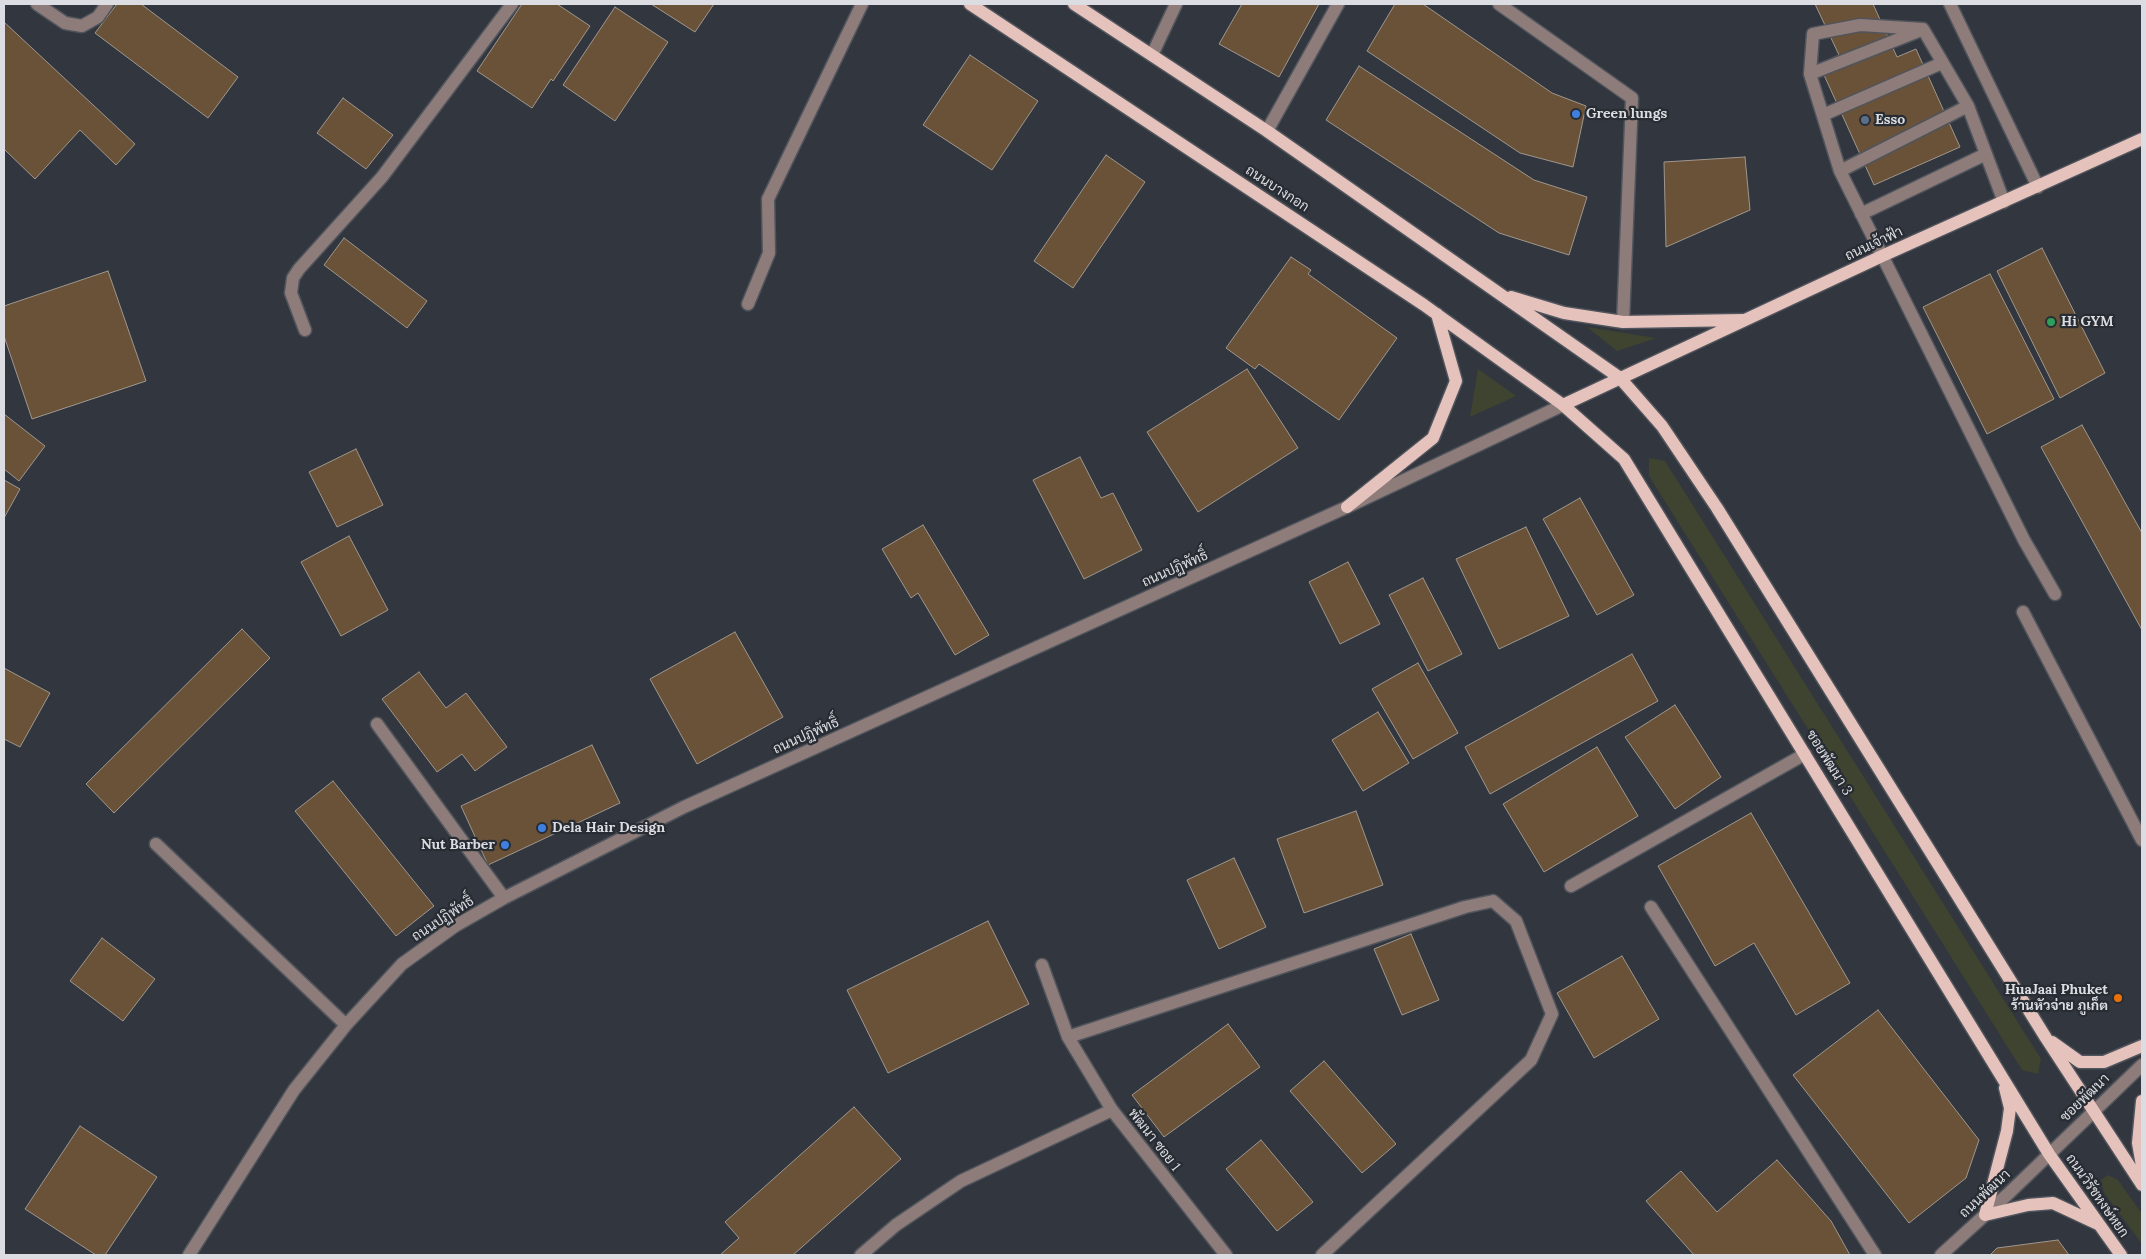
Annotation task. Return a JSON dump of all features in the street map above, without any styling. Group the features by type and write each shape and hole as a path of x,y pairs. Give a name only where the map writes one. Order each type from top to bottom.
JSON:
{"main road":[{"name":"ถนนบางกอก","path":"970,4 1437,314 1563,405"},
{"path":"1074,4 1268,131 1620,378 1662,426 1718,508 2092,1112 2142,1185"},
{"name":"ถนนเจ้าฟ้า","path":"1563,405 1750,320 1882,256 2142,139"},
{"path":"1499,294 1564,313 1623,322 1750,320"},
{"path":"1347,507 1433,438 1456,381 1437,314"},
{"name":"ซอยพัฒนา 3","path":"1563,405 1624,459 2049,1154"},
{"path":"2046,1038 2080,1062 2104,1062 2142,1046"},
{"path":"2000,1072 2010,1108 2000,1164 1985,1215 2028,1205 2053,1203 2100,1225"},
{"path":"2142,1101 2138,1143 2142,1166"},
{"name":"ถนนวิรัชหงษ์หยก","path":"2049,1154 2121,1255"}],"street":[{"path":"37,4 65,23 82,26 98,17 107,4"},
{"path":"305,330 291,293 293,278 382,177 512,4"},
{"path":"748,304 769,253 768,199 862,4"},
{"path":"1152,55 1176,4"},
{"path":"1268,131 1338,4"},
{"path":"1498,4 1632,98 1623,322"},
{"path":"1950,4 2038,186"},
{"path":"1923,29 1860,25 1813,34 1810,74 1840,171 2024,540 2054,594"},
{"path":"1923,29 1968,106 2004,202"},
{"path":"1810,74 1923,29"},
{"path":"1823,115 1942,63"},
{"path":"1840,171 1968,106"},
{"path":"1861,214 1986,154"},
{"name":"ถนนปฏิพัทธิ์","path":"188,1255 294,1090 346,1026 402,964 455,926 504,898 684,808 1347,507 1563,405"},
{"path":"2023,612 2142,840"},
{"path":"377,724 504,898"},
{"path":"1571,886 1805,754"},
{"path":"156,844 346,1026"},
{"path":"1068,1037 1456,910 1493,901 1516,920 1552,1014 1531,1060 1322,1255"},
{"path":"1651,907 1875,1255"},
{"name":"พัฒนา ซอย 1","path":"1042,965 1068,1037 1112,1110 1226,1255"},
{"name":"ซอยพัฒนา","path":"2049,1154 2142,1065"},
{"path":"860,1255 896,1225 961,1181 1112,1110"},
{"name":"ถนนพัฒนา","path":"1941,1255 2049,1154"}],"green space":[{"path":"1587,327 1656,338 1617,351"},
{"path":"1478,369 1516,396 1470,417"},
{"path":"1649,458 1665,461 2041,1059 2038,1074 2022,1070 1649,476"},
{"path":"2108,1175 2118,1180 2142,1214 2142,1244 2104,1193 2101,1180"}],"building":[{"path":"117,4 141,4 238,77 208,118 95,33"},
{"path":"522,4 557,4 590,26 553,81 551,79 532,108 477,71"},
{"path":"651,4 714,4 695,32"},
{"path":"1242,4 1319,4 1279,77 1219,44"},
{"path":"1395,4 1423,4 1552,93 1586,106 1573,167 1520,153 1367,51"},
{"path":"1815,4 1873,4 1897,57 1916,49 1960,147 1874,185 1819,64 1839,55"},
{"path":"615,7 668,42 615,121 563,85"},
{"path":"4,22 135,144 116,165 80,130 35,179 4,149"},
{"path":"970,55 1038,101 992,170 923,125"},
{"path":"1359,66 1534,180 1587,197 1569,255 1499,233 1326,120"},
{"path":"343,98 393,135 366,169 317,133"},
{"path":"1106,155 1145,182 1073,288 1034,261"},
{"path":"1745,157 1750,210 1666,247 1664,162"},
{"path":"344,238 427,301 407,328 324,265"},
{"name":"Hi GYM","path":"2042,248 2105,373 2060,398 1997,271"},
{"path":"1291,257 1311,270 1308,274 1397,338 1339,420 1259,364 1255,369 1226,348"},
{"path":"108,271 146,381 32,419 4,336 4,306"},
{"path":"1990,274 2054,399 1987,434 1923,307"},
{"path":"1247,369 1298,448 1198,512 1147,432"},
{"path":"4,414 45,446 19,481 4,469"},
{"path":"2082,425 2142,533 2142,630 2041,447"},
{"path":"356,449 383,505 337,527 309,472"},
{"path":"1080,457 1101,498 1113,493 1142,550 1084,579 1033,480"},
{"path":"4,480 20,489 4,518"},
{"path":"1580,498 1634,595 1597,615 1543,519"},
{"path":"923,525 989,635 955,655 918,593 911,598 882,549"},
{"path":"1526,527 1569,616 1499,649 1456,559"},
{"path":"349,536 388,610 341,636 301,562"},
{"path":"1348,562 1380,624 1340,644 1309,582"},
{"path":"1423,578 1462,654 1428,671 1389,595"},
{"path":"242,629 270,658 114,813 86,784"},
{"path":"735,632 783,717 697,764 650,679"},
{"path":"1632,654 1658,701 1490,794 1465,747"},
{"path":"1418,663 1458,733 1413,759 1372,689"},
{"path":"4,668 50,693 20,747 4,739"},
{"path":"419,672 446,708 466,693 507,747 475,771 462,754 437,772 382,699"},
{"path":"1675,705 1721,777 1675,809 1625,737"},
{"path":"1378,712 1409,763 1363,791 1332,740"},
{"path":"592,745 620,803 488,865 461,806"},
{"path":"1597,747 1638,816 1544,872 1503,804"},
{"path":"333,781 434,906 396,936 295,811"},
{"path":"1356,811 1383,885 1304,913 1277,839"},
{"path":"1751,813 1850,983 1796,1015 1754,943 1715,966 1658,866"},
{"path":"1234,858 1266,927 1219,949 1187,880"},
{"path":"988,921 1029,1004 888,1073 847,990"},
{"path":"1411,934 1439,1000 1402,1015 1374,949"},
{"path":"102,938 155,979 123,1021 70,981"},
{"path":"1622,956 1659,1019 1594,1058 1557,993"},
{"path":"1878,1010 1979,1140 1966,1178 1909,1223 1793,1075"},
{"path":"1228,1024 1260,1067 1164,1137 1132,1095"},
{"path":"1324,1061 1396,1144 1362,1173 1290,1091"},
{"path":"854,1107 901,1159 793,1255 720,1255 739,1238 725,1222"},
{"path":"80,1126 157,1177 105,1255 96,1255 25,1209"},
{"path":"1261,1140 1313,1202 1277,1231 1226,1169"},
{"path":"1777,1160 1831,1221 1850,1255 1694,1255 1646,1201 1681,1171 1717,1212"},
{"path":"2058,1240 2069,1255 1990,1255 1997,1248"}],"place":[{"name":"Green lungs","path":"1576,114"},
{"name":"Esso","path":"1865,120"},
{"name":"Hi GYM","path":"2051,322"},
{"name":"Dela Hair Design","path":"542,828"},
{"name":"Nut Barber","path":"505,845"},
{"name":"HuaJaai Phuket ร้านหัวจ่าย ภูเก็ต","path":"2118,998"}]}
